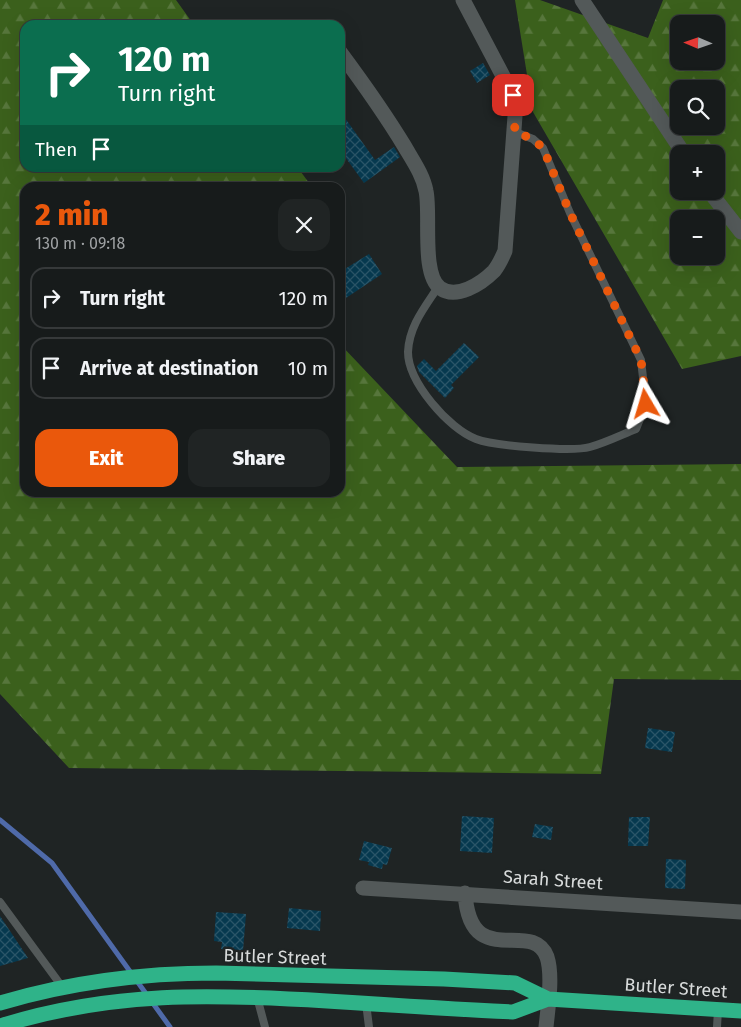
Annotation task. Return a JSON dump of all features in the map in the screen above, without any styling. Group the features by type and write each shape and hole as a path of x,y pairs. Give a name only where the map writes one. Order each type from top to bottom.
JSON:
{"highway":[{"name":"Butler Street","path":"0,1003 88,983 180,973 444,979 515,983 548,999 741,1011"},
{"name":"Butler Street","path":"0,1026 61,1010 102,1002 196,995 513,1012 548,999"}],"street":[{"path":"345,59 383,111 420,171 426,191 430,271 438,287 449,292 462,292 480,282 494,270 505,251 515,132 513,95 464,0"},
{"path":"582,0 678,145"},
{"path":"716,200 741,232"},
{"name":"Sarah Street","path":"362,888 465,893 741,912"},
{"path":"465,893 469,918 478,933 488,938 533,943 544,952 549,967 546,1027"}],"lane":[{"path":"438,287 412,327 408,353 413,370 423,389 439,412 453,426 476,439 525,447 589,448 636,429 646,404 641,360 574,222 543,148 533,139 515,132"},
{"path":"0,902 63,988"},
{"path":"257,997 265,1027"},
{"path":"366,1003 369,1027"},
{"path":"716,1027 718,1010"}],"green space":[{"path":"0,0 176,0 190,20 20,20 20,172 301,172 308,182 20,182 20,497 345,497 345,349 457,467 741,464 741,680 614,679 601,774 69,768 0,694"},
{"path":"515,0 540,0 648,38 663,0 741,0 741,356 682,369 533,112"}],"building":[{"path":"483,63 490,75 477,83 470,71"},
{"path":"345,118 375,160 394,147 400,157 364,183 345,157"},
{"path":"369,254 382,274 345,299 345,269"},
{"path":"464,343 479,357 451,385 454,388 445,398 419,372 417,366 424,359 436,371"},
{"path":"648,728 675,732 672,752 645,748"},
{"path":"462,816 494,818 492,853 460,851"},
{"path":"629,817 650,817 648,846 628,846"},
{"path":"535,824 553,827 551,840 532,837"},
{"path":"364,841 392,848 387,865 383,864 382,869 368,865 369,862 359,860"},
{"path":"666,859 686,860 685,889 665,888"},
{"path":"289,908 321,911 320,931 287,928"},
{"path":"216,912 246,914 243,951 221,949 222,942 214,941"},
{"path":"0,916 28,958 0,966"}],"waterway":[{"path":"0,820 52,863 170,1027"}],"route":[{"path":"513,95 516,116 515,132 533,139 543,148 570,213 641,360 646,404"}]}
